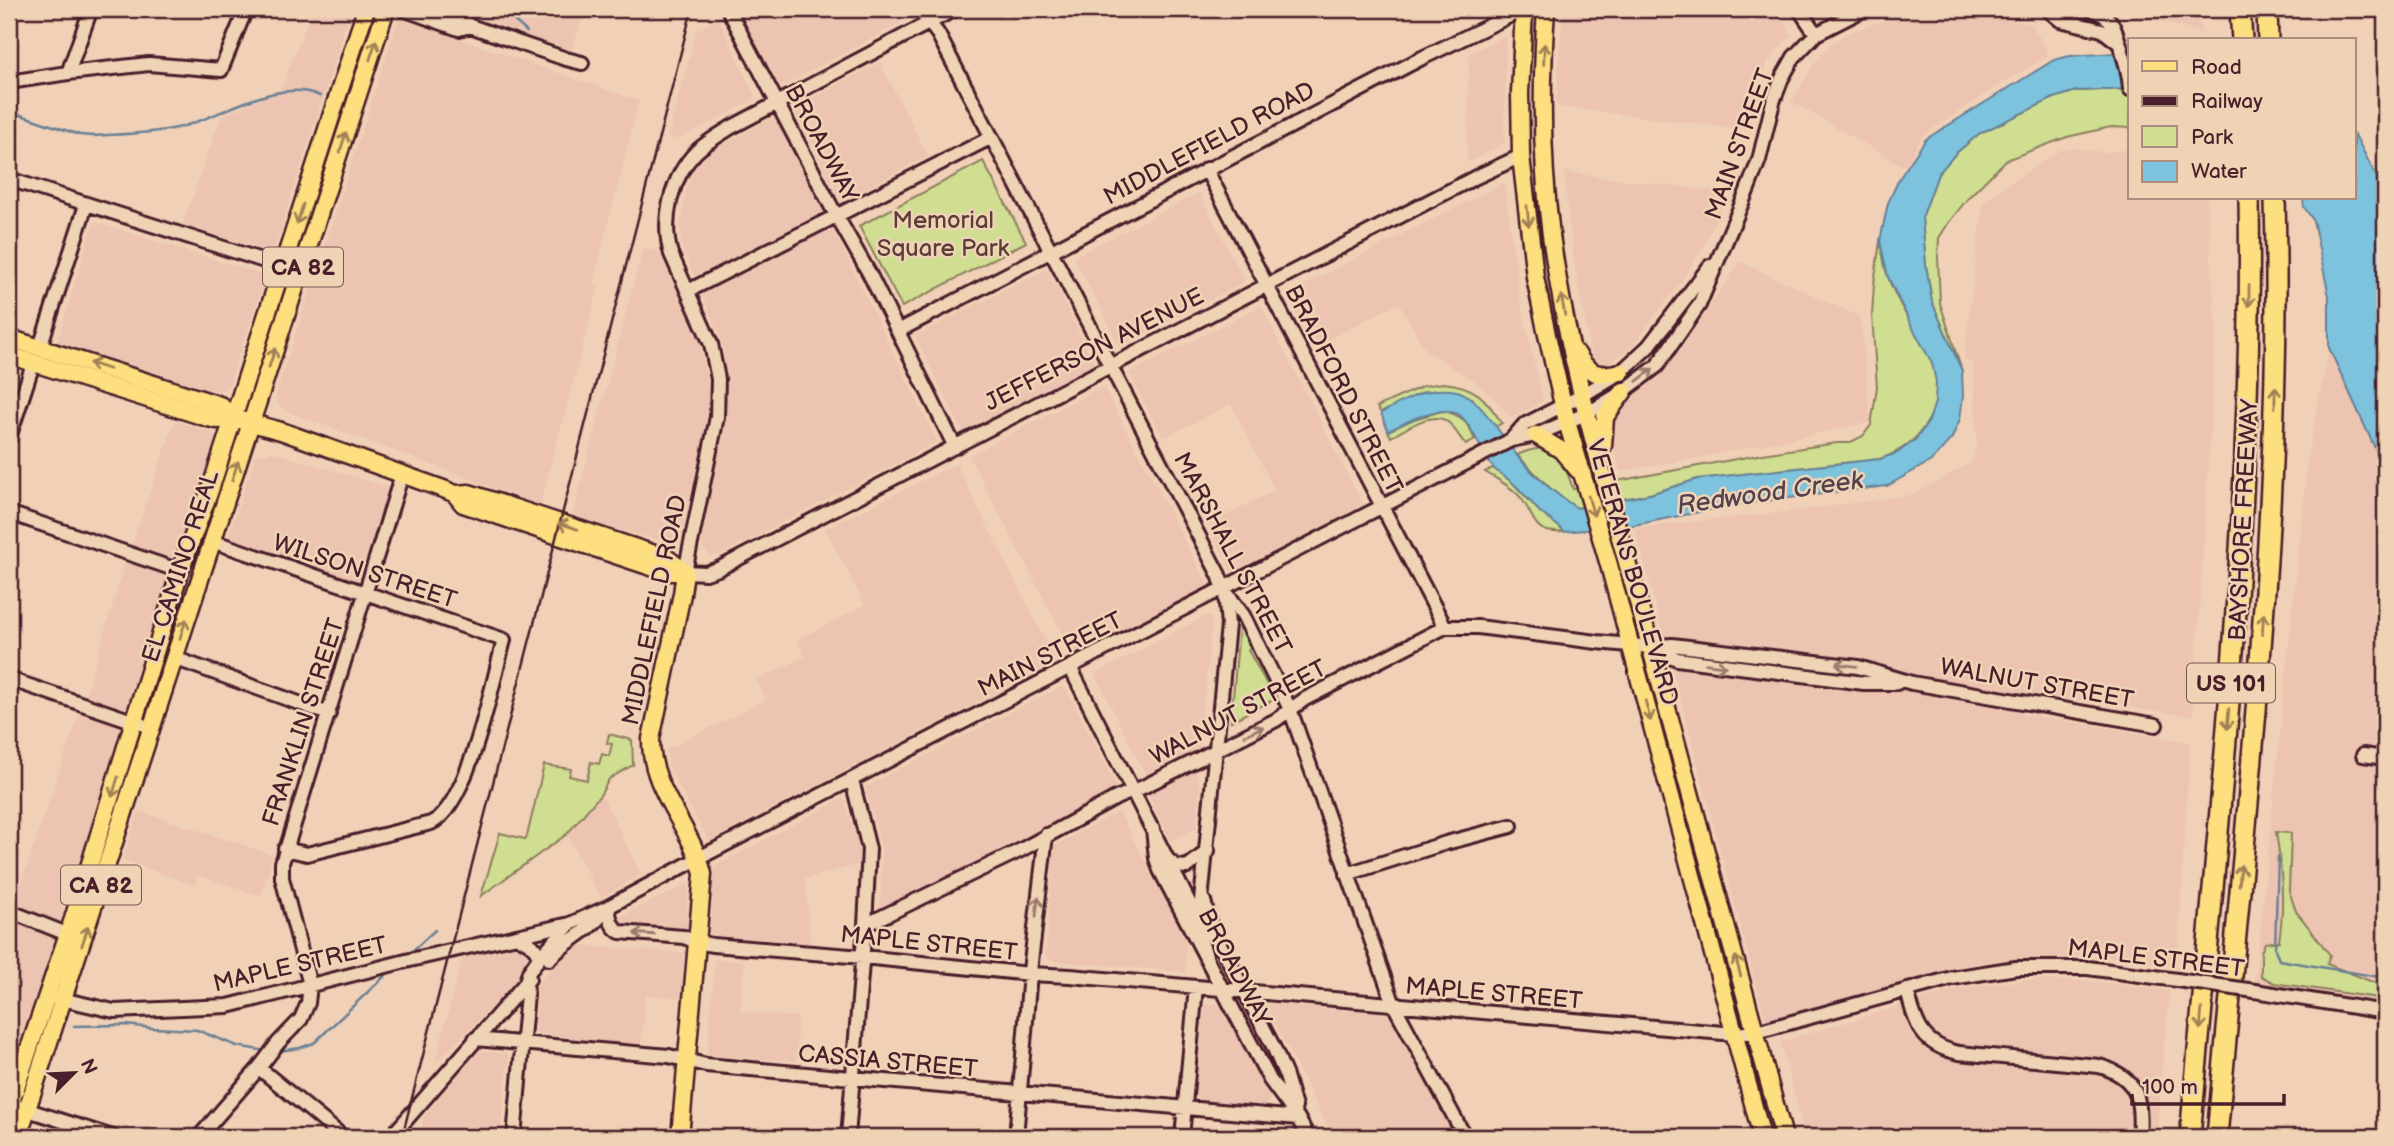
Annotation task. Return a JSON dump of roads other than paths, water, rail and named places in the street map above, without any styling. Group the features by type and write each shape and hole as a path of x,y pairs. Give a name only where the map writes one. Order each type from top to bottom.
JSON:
{"highway":[{"path":"2240,9 2242,38"},
{"path":"2267,9 2268,38"},
{"name":"BAYSHORE FREEWAY","path":"2190,1137 2241,555 2247,436 2249,200"},
{"name":"BAYSHORE FREEWAY","path":"2217,1137 2266,582 2274,437 2275,200"}],"main road":[{"name":"EL CAMINO REAL","path":"9,1105 48,996 180,571 203,512 366,9"},
{"name":"EL CAMINO REAL","path":"18,1137 386,9"},
{"name":"VETERANS BOULEVARD","path":"1524,9 1520,93 1521,156 1535,277 1567,422 1630,645 1762,1137"},
{"name":"VETERANS BOULEVARD","path":"1546,10 1543,97 1546,183 1553,245 1571,344 1602,470 1784,1137"},
{"path":"1544,128 1521,156 1546,183"},
{"name":"JEFFERSON AVENUE","path":"9,338 220,405 233,418"},
{"path":"1571,344 1581,361 1594,373 1603,376 1621,372"},
{"path":"9,355 30,353 40,347 47,359 66,366 78,377"},
{"name":"JEFFERSON AVENUE","path":"9,355 208,418 233,418 304,438 455,494 463,504 666,572 685,572"},
{"path":"1602,470 1605,416 1625,391"},
{"path":"1536,435 1561,450 1583,478"},
{"name":"MIDDLEFIELD ROAD","path":"680,1137 703,874 699,858 659,783 651,739 685,572"}],"street":[{"path":"68,73 91,9"},
{"path":"9,82 149,64 221,70 246,9"},
{"path":"402,9 459,29 470,26"},
{"name":"BROADWAY","path":"728,9 898,331 955,447"},
{"name":"MARSHALL STREET","path":"919,9 930,22 992,137 1219,575 1224,590 1243,615 1290,709 1394,1005 1465,1137"},
{"name":"MIDDLEFIELD ROAD","path":"685,572 717,417 716,362 711,344 671,254 666,225 672,195 679,179 702,146 730,128 956,9"},
{"name":"MIDDLEFIELD ROAD","path":"898,331 1422,58 1524,9 1546,10"},
{"path":"1799,9 1816,34"},
{"name":"MAIN STREET","path":"526,982 539,958 570,924 608,907 1511,440 1536,435 1588,413 1625,391 1657,366 1699,305 1759,160 1773,102 1794,57 1816,34 1865,9"},
{"path":"2047,9 2060,20 2102,30 2121,47"},
{"path":"2091,9 2102,13 2112,23 2128,66"},
{"path":"439,10 470,26 582,63"},
{"path":"688,291 992,137"},
{"name":"JEFFERSON AVENUE","path":"685,572 706,573 718,569 1502,163 1521,156"},
{"name":"BRADFORD STREET","path":"1206,169 1445,627"},
{"path":"9,179 283,267"},
{"path":"40,347 86,205"},
{"name":"MAIN STREET","path":"1511,440 1524,425 1621,372 1649,346 1723,248"},
{"path":"9,438 33,364"},
{"name":"FRANKLIN STREET","path":"310,985 282,878 285,849 402,474"},
{"path":"9,513 180,571"},
{"name":"WILSON STREET","path":"212,541 504,640 472,757 441,818 431,823 307,854 285,849"},
{"path":"1206,956 1200,938 1199,922 1228,625 1224,590"},
{"name":"WALNUT STREET","path":"865,925 1021,850 1276,720 1305,699 1445,627 1478,627 1630,645 1672,645 1858,667 1912,683 2156,725"},
{"path":"174,658 329,713"},
{"name":"BROADWAY","path":"1070,667 1199,922 1217,939 1245,992 1286,1076 1298,1118"},
{"path":"9,679 151,728"},
{"path":"2363,755 2385,758"},
{"path":"848,1137 869,849 852,780"},
{"path":"1347,874 1428,848 1511,826"},
{"name":"BROADWAY","path":"1153,830 1160,870 1195,940 1206,956 1270,1080 1298,1118 1308,1137"},
{"path":"1016,1137 1030,974 1046,835"},
{"path":"1167,859 1176,866 1187,867 1208,851"},
{"path":"1203,897 1210,925 1217,939"},
{"name":"MAIN STREET","path":"391,1137 526,982 567,941 597,923 608,907"},
{"name":"MAPLE STREET","path":"608,907 614,929 620,932 684,937 696,942 1030,974 1735,1034 1756,1032 1972,974 2063,966 2114,970 2385,1012"},
{"path":"9,911 67,934"},
{"name":"MAPLE STREET","path":"48,996 114,1011 228,1006 410,960 570,924"},
{"path":"518,937 531,944 538,952 539,958"},
{"path":"514,1137 526,982"},
{"path":"199,1137 278,1042 301,1019 308,1003 310,985"},
{"path":"1182,1137 1196,987"},
{"path":"1907,990 1914,1019 1920,1030 1939,1047 1959,1053 2099,1066 2121,1075 2136,1092 2140,1102 2139,1137"},
{"name":"CASSIA STREET","path":"475,1038 668,1056 706,1065 1298,1118"},
{"path":"259,1068 343,1137"},
{"path":"9,1105 113,1137"}],"water":[{"path":"2128,52 2128,89 2076,91 2054,98 1980,133 1955,154 1938,174 1922,218 1926,265 1932,302 1962,371 1960,419 1952,438 1931,461 1887,486 1739,504 1634,525 1564,532 1494,468 1471,429 1456,413 1430,413 1388,431 1381,413 1427,392 1457,391 1483,410 1532,472 1577,508 1650,494 1698,479 1880,459 1897,453 1916,439 1929,421 1935,402 1936,382 1932,363 1888,277 1880,241 1888,203 1899,179 1926,139 2054,60 2070,56"},
{"path":"2356,137 2377,178 2385,210 2385,470 2329,348 2329,296 2313,220 2304,207 2303,200 2356,200"}],"waterway":[{"path":"501,9 527,32"},
{"path":"9,111 80,135 92,136 177,128 248,101 286,91 303,91 320,96"},
{"path":"2278,857 2275,949 2279,960 2385,978"},
{"name":"Redwood Creek","path":"408,955 435,930"},
{"name":"Redwood Creek","path":"279,1051 314,1043 390,971"},
{"name":"Redwood Creek","path":"74,1026 126,1025 197,1030 237,1046 266,1051"}],"railway":[{"path":"402,1137 692,9"}],"park label":[{"name":"Memorial Square Park","path":"943,234"}]}
